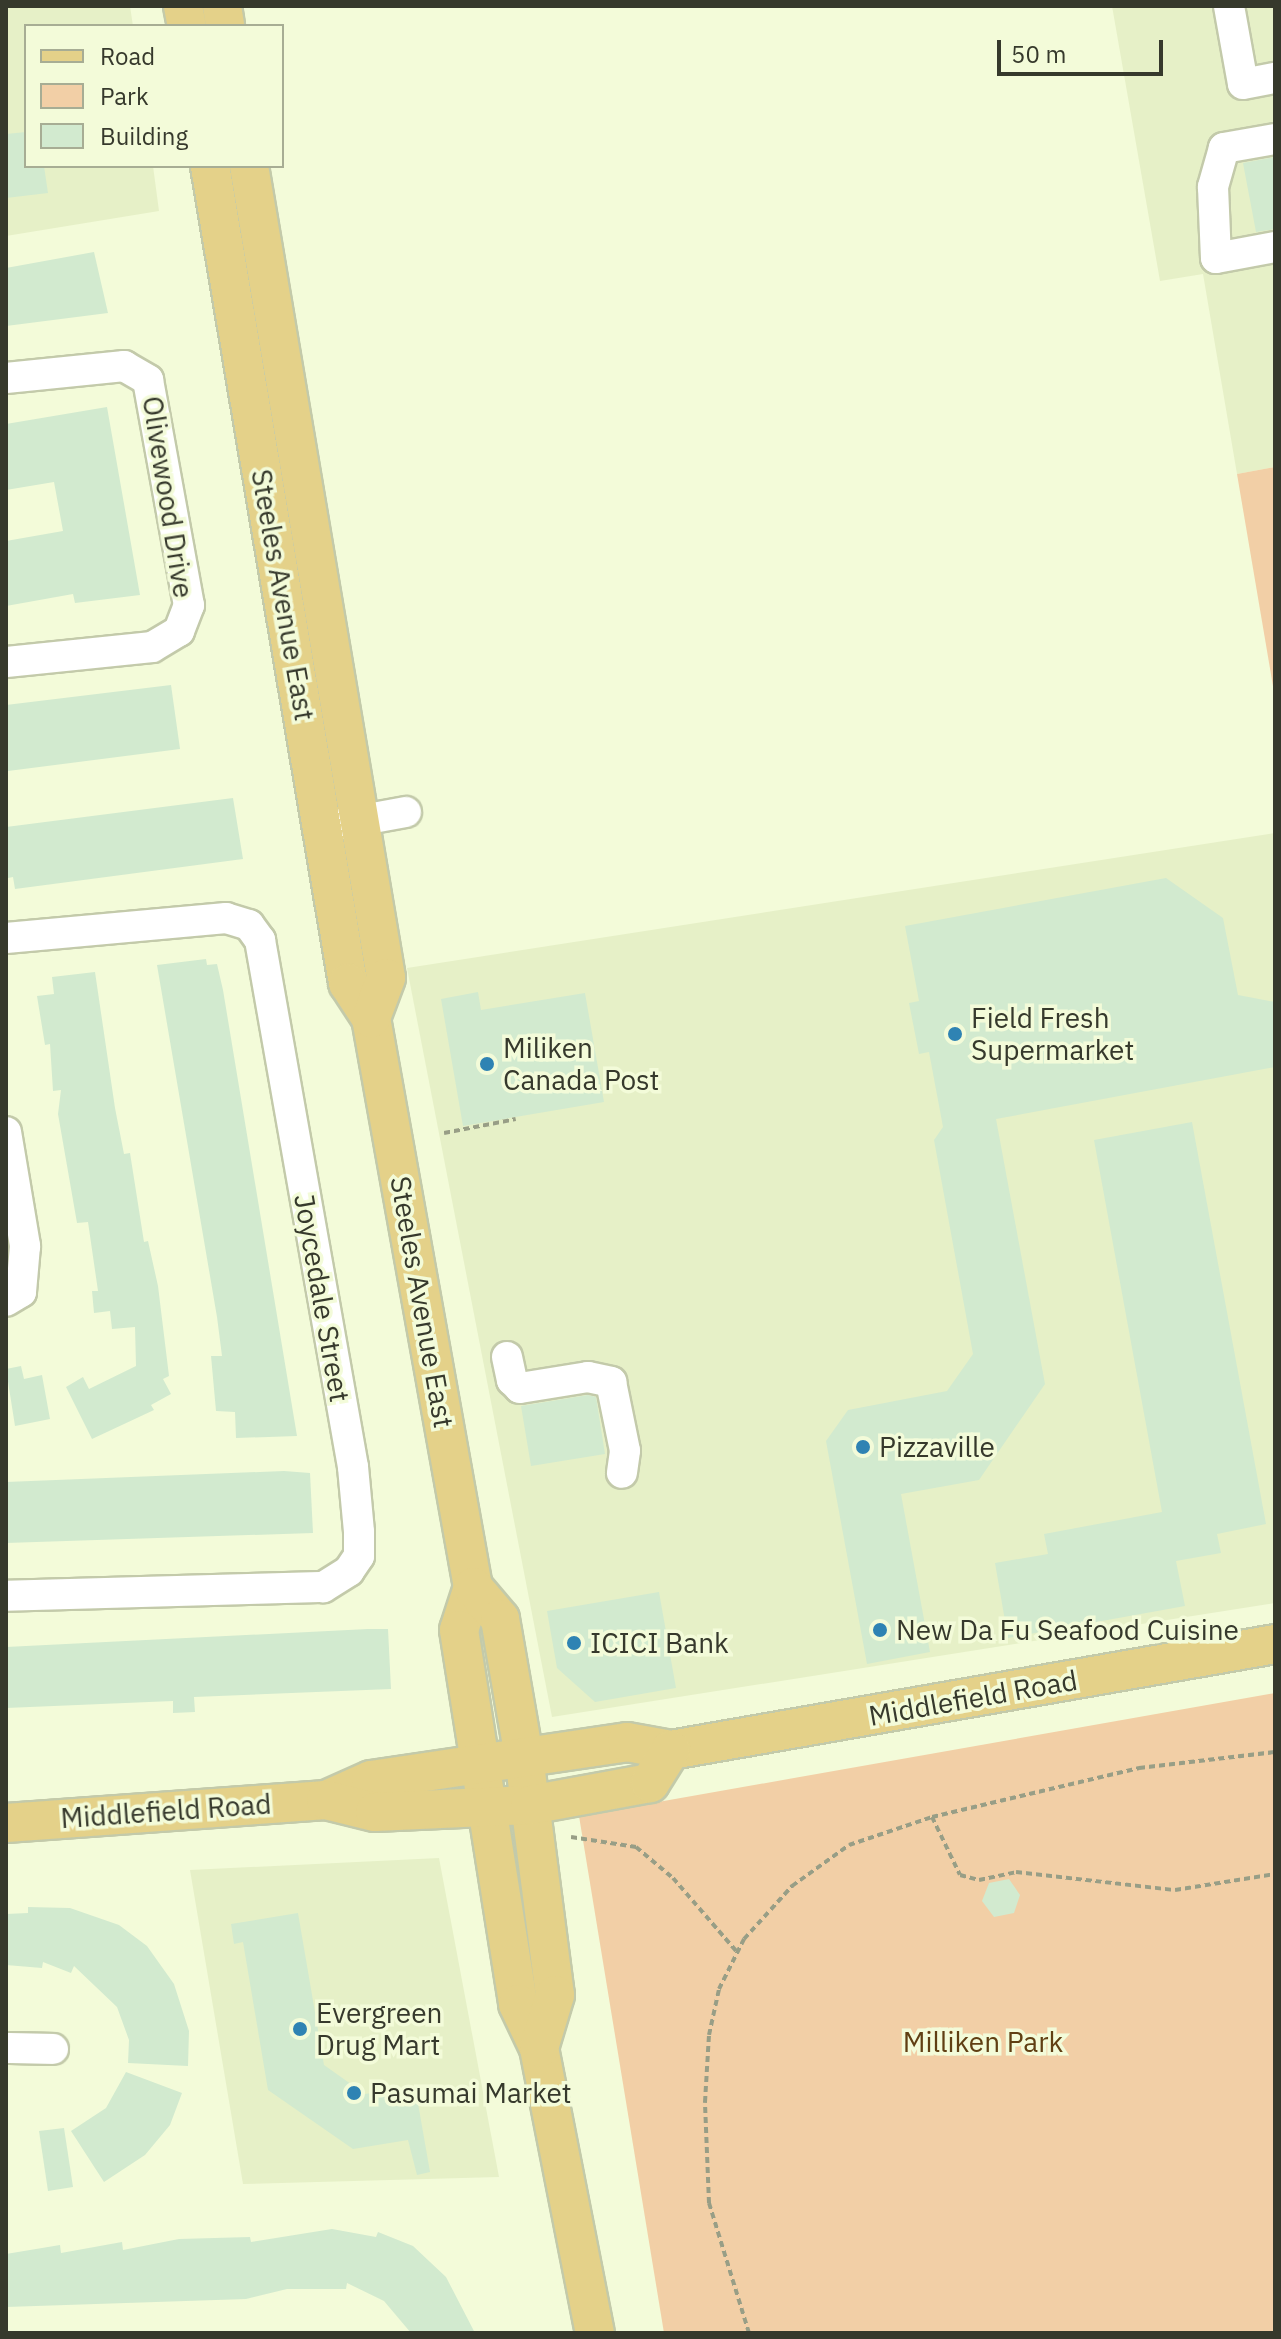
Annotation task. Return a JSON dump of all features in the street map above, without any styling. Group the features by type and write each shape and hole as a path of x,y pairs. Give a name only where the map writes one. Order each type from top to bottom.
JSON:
{"main road":[{"name":"Steeles Avenue East","path":"210,168 348,983 371,1018 473,1587 459,1630 518,2004 539,2048 595,2333"},
{"name":"Steeles Avenue East","path":"249,168 386,978 371,1018"},
{"name":"Steeles Avenue East","path":"473,1587 500,1619 524,1757 555,1995 539,2048"},
{"name":"Middlefield Road","path":"326,1800 371,1780 483,1767 524,1757 627,1742 671,1750 1275,1644"},
{"name":"Middlefield Road","path":"6,1823 326,1800 375,1812 530,1805 650,1783 671,1750"}],"street":[{"path":"1229,6 1243,84 1275,78"},
{"path":"1275,139 1224,148 1213,187 1216,258 1275,247"},
{"name":"Olivewood Drive","path":"6,378 124,366 148,380 189,605 179,631 152,647 6,662"},
{"path":"322,827 406,812"},
{"name":"Joycedale Street","path":"6,938 226,918 249,925 260,940 353,1467 359,1532 359,1556 349,1571 323,1587 6,1596"},
{"path":"6,1132 25,1246 21,1292 6,1301"},
{"path":"507,1357 512,1380 520,1388 588,1377 611,1382 625,1451 622,1473"},
{"path":"6,2048 53,2049"}],"path":[{"path":"444,1133 516,1119"},
{"path":"749,2333 716,2234 705,2151 712,2012 737,1952 792,1886 849,1845 932,1817 1139,1768 1275,1752"},
{"path":"932,1817 960,1875 979,1880 1016,1872 1175,1890 1275,1874"},
{"path":"571,1837 636,1847 673,1878 737,1952"}],"shaded area":[{"path":"6,6 130,6 133,24 24,24 24,168 153,168 159,211 6,236"},
{"path":"1112,6 1275,6 1275,467 1237,474 1203,274 1160,281"},
{"path":"1275,833 1275,1603 552,1717 407,968"},
{"path":"439,1858 499,2177 243,2184 190,1870"}],"green space":[{"path":"1275,467 1275,698 1237,474"},
{"name":"Milliken Park","path":"1275,1693 1275,2333 664,2333 579,1816"}],"building":[{"path":"24,132 24,168 44,168 48,193 6,198 6,134"},
{"path":"1275,157 1275,229 1256,232 1243,163"},
{"path":"94,252 108,313 6,326 6,268"},
{"path":"107,407 140,595 75,603 73,594 6,606 6,541 63,531 54,482 6,490 6,424"},
{"path":"171,685 180,749 8,771 6,705"},
{"path":"233,798 243,859 15,889 13,877 8,878 6,827"},
{"path":"1166,878 1223,918 1238,995 1275,1002 1275,1067 996,1119 1045,1384 979,1480 901,1494 930,1652 867,1664 826,1441 848,1410 947,1391 973,1354 934,1140 943,1127 929,1052 919,1054 909,1003 919,1001 905,926"},
{"path":"206,959 207,965 217,964 223,990 297,1436 236,1438 235,1412 216,1411 211,1356 222,1356 217,1317 157,965"},
{"path":"95,972 124,1154 130,1153 144,1242 148,1241 158,1286 169,1376 163,1379 171,1394 151,1405 154,1410 92,1439 66,1387 83,1377 89,1389 136,1366 135,1327 112,1329 110,1311 94,1313 92,1291 98,1291 88,1222 77,1223 58,1114 61,1090 53,1091 50,1044 45,1045 37,996 54,994 52,977"},
{"path":"478,992 481,1010 585,993 604,1102 463,1126 441,999"},
{"path":"1192,1122 1266,1524 1217,1534 1221,1553 1176,1561 1185,1606 1008,1638 995,1563 1048,1554 1044,1534 1162,1512 1094,1140"},
{"path":"21,1366 24,1379 42,1375 50,1419 15,1426 6,1369"},
{"path":"588,1395 596,1397 605,1454 531,1466 521,1406"},
{"path":"284,1471 310,1473 313,1533 6,1543 6,1482"},
{"path":"659,1592 676,1688 595,1702 557,1668 547,1611"},
{"path":"388,1629 391,1689 194,1697 195,1712 173,1713 173,1701 6,1708 6,1647"},
{"path":"1009,1879 1020,1895 1014,1913 994,1917 982,1901 989,1883"},
{"path":"28,1907 70,1908 119,1925 147,1946 174,1984 189,2031 188,2066 128,2063 129,2040 117,2007 74,1966 71,1973 43,1962 42,1968 6,1965 6,1914 28,1913"},
{"path":"298,1913 324,2065 365,2094 415,2086 430,2172 417,2175 408,2140 353,2149 268,2090 243,1942 234,1944 231,1924"},
{"path":"126,2072 182,2093 170,2125 145,2155 104,2182 71,2131 106,2108"},
{"path":"64,2128 73,2187 48,2191 39,2131"},
{"path":"332,2229 376,2237 378,2232 413,2246 446,2277 475,2333 411,2333 384,2301 347,2283 346,2289 287,2289 246,2299 6,2307 6,2254 60,2245 61,2253 122,2242 123,2250 179,2239 250,2237 251,2242"}],"place":[{"name":"Field Fresh Supermarket","path":"955,1034"},
{"name":"Miliken Canada Post","path":"487,1064"},
{"name":"Pizzaville","path":"863,1447"},
{"name":"New Da Fu Seafood Cuisine","path":"880,1630"},
{"name":"ICICI Bank","path":"574,1643"},
{"name":"Evergreen Drug Mart","path":"300,2029"},
{"name":"Pasumai Market","path":"354,2093"}]}
